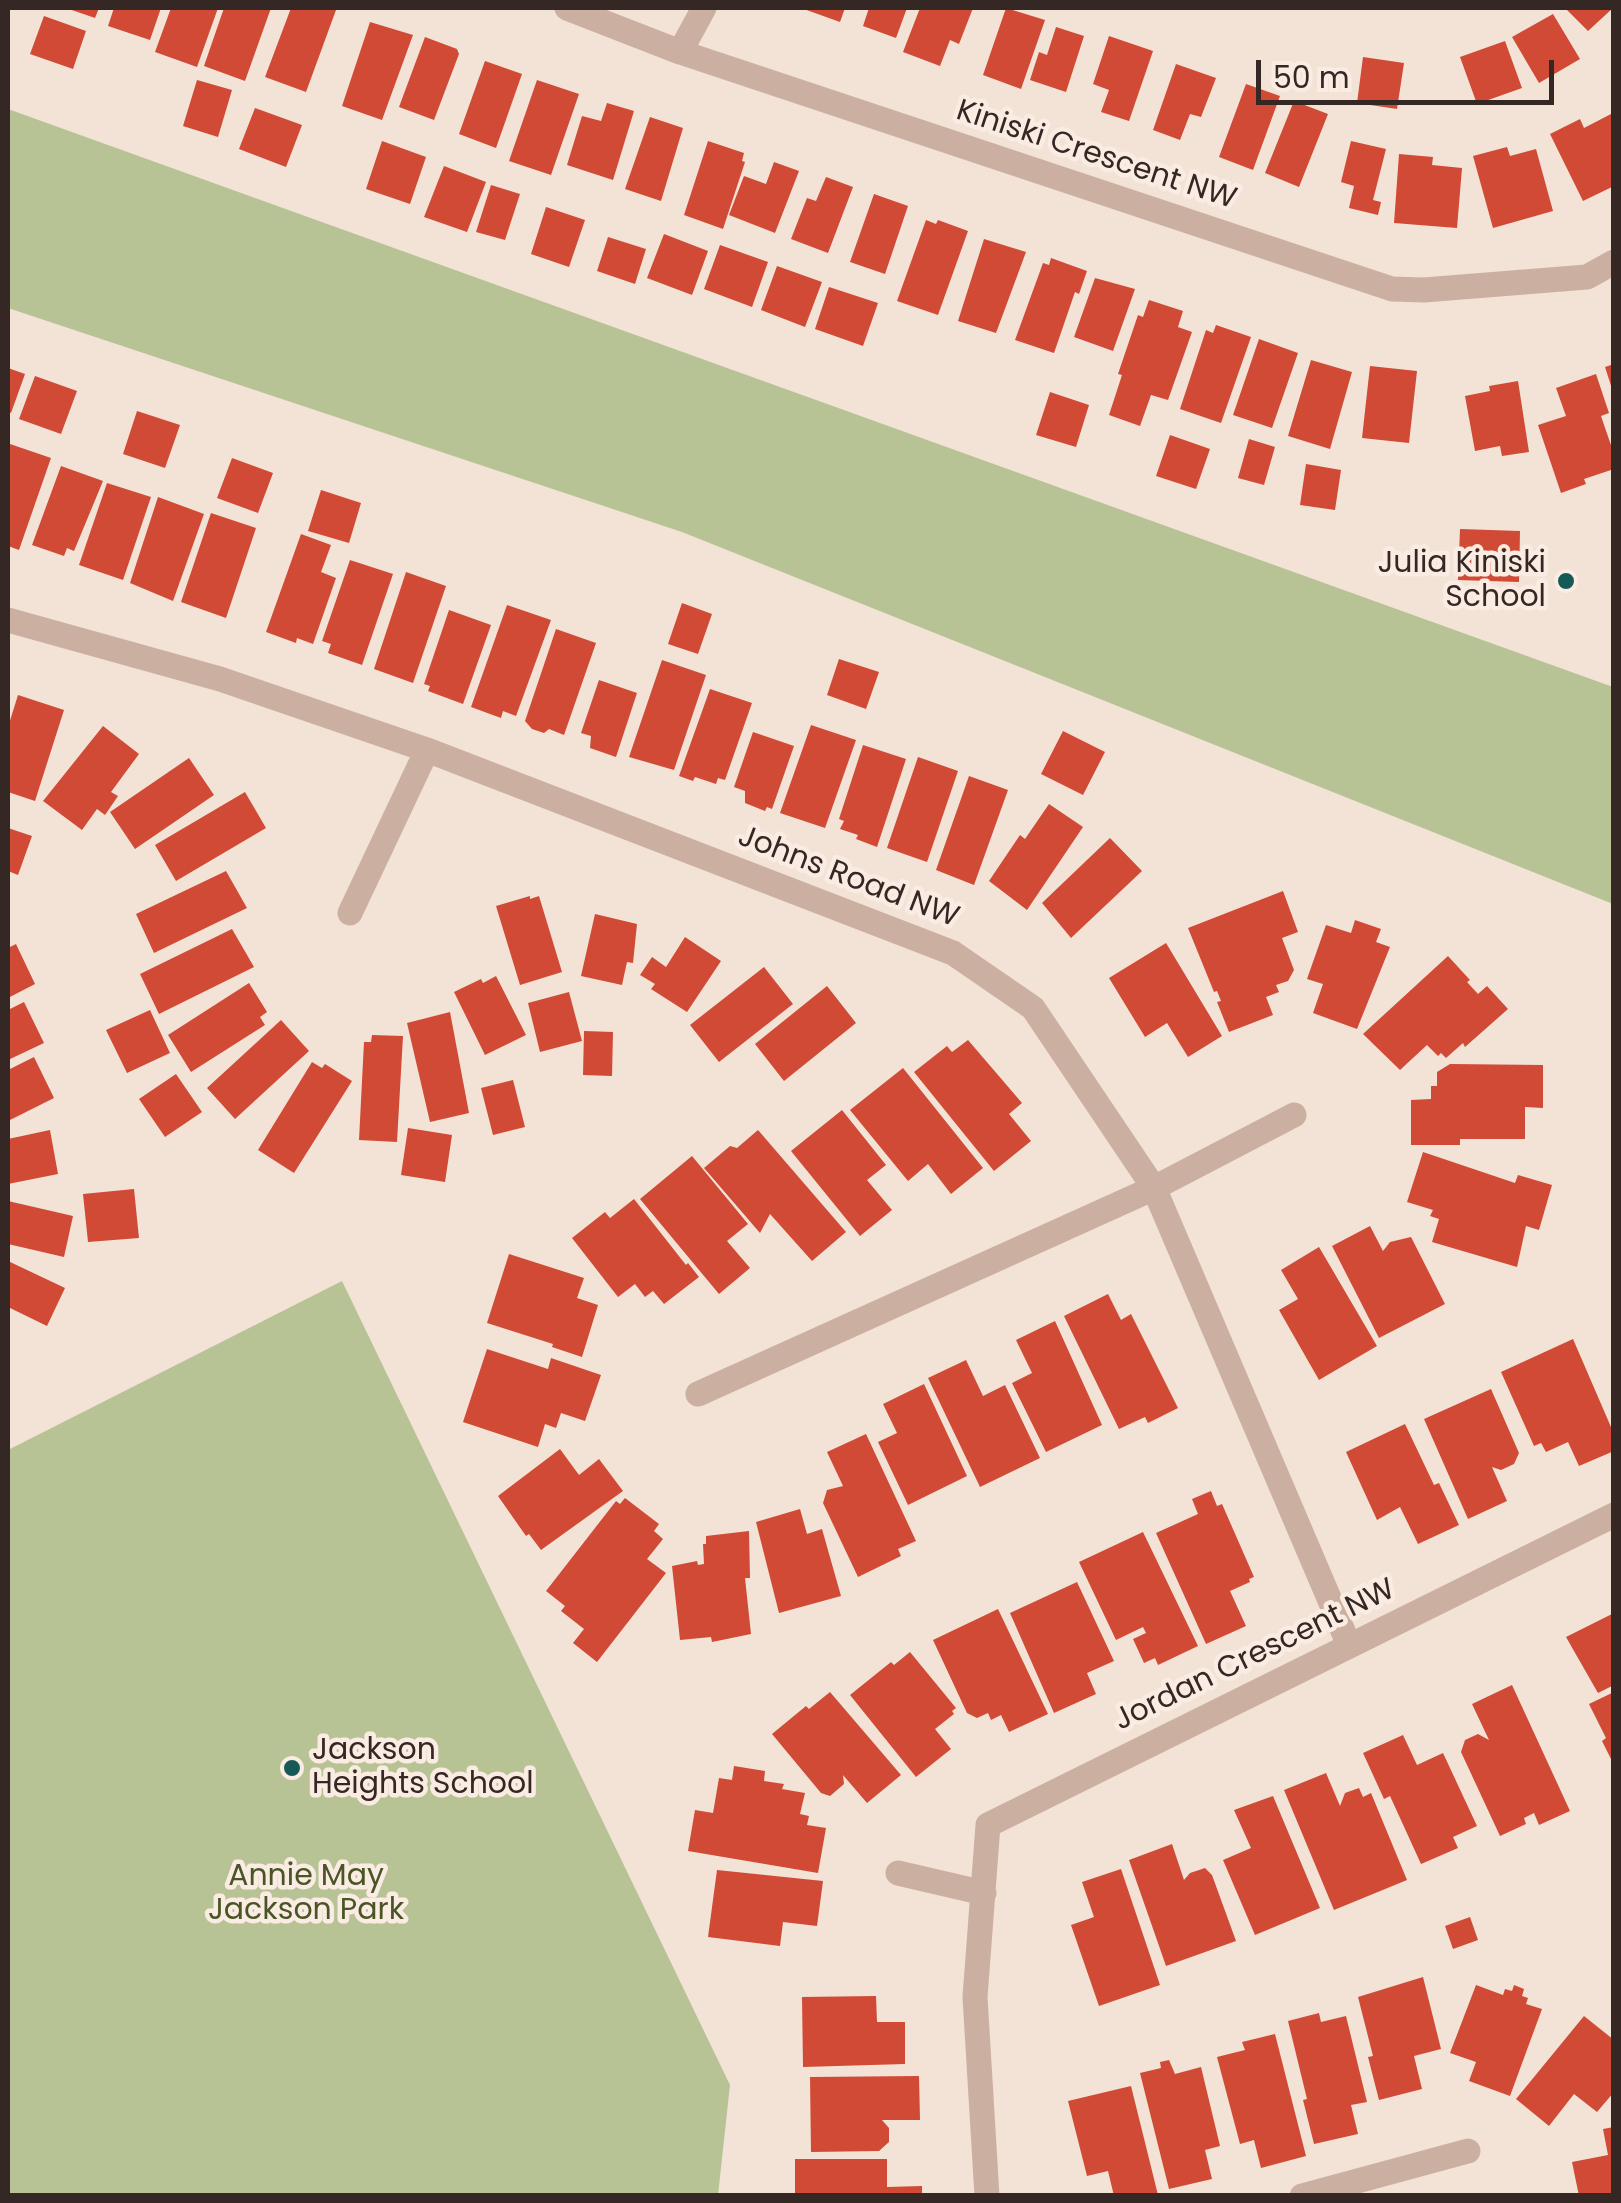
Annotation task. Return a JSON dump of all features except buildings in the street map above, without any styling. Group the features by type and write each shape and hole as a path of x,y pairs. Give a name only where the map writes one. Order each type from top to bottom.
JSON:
{"street":[{"name":"Kiniski Crescent NW","path":"567,8 680,52 1392,289 1587,277 1614,262"},
{"path":"680,52 704,8"},
{"name":"Johns Road NW","path":"8,620 220,679 427,750 953,953 1033,1008 1154,1188 1349,1646"},
{"path":"350,913 427,750"},
{"path":"698,1394 1154,1188 1294,1115"},
{"name":"Jordan Crescent NW","path":"987,2196 975,1997 988,1824 1614,1515"},
{"path":"898,1873 984,1893"},
{"path":"1302,2196 1468,2151"}],"green space":[{"path":"8,109 1613,687 1613,904 682,532 8,308"},
{"name":"Annie May Jackson Park","path":"342,1281 730,2085 718,2195 8,2195 8,1450"}],"place":[{"name":"Julia Kiniski School","path":"1566,581"},
{"name":"Jackson Heights School","path":"292,1768"}]}
